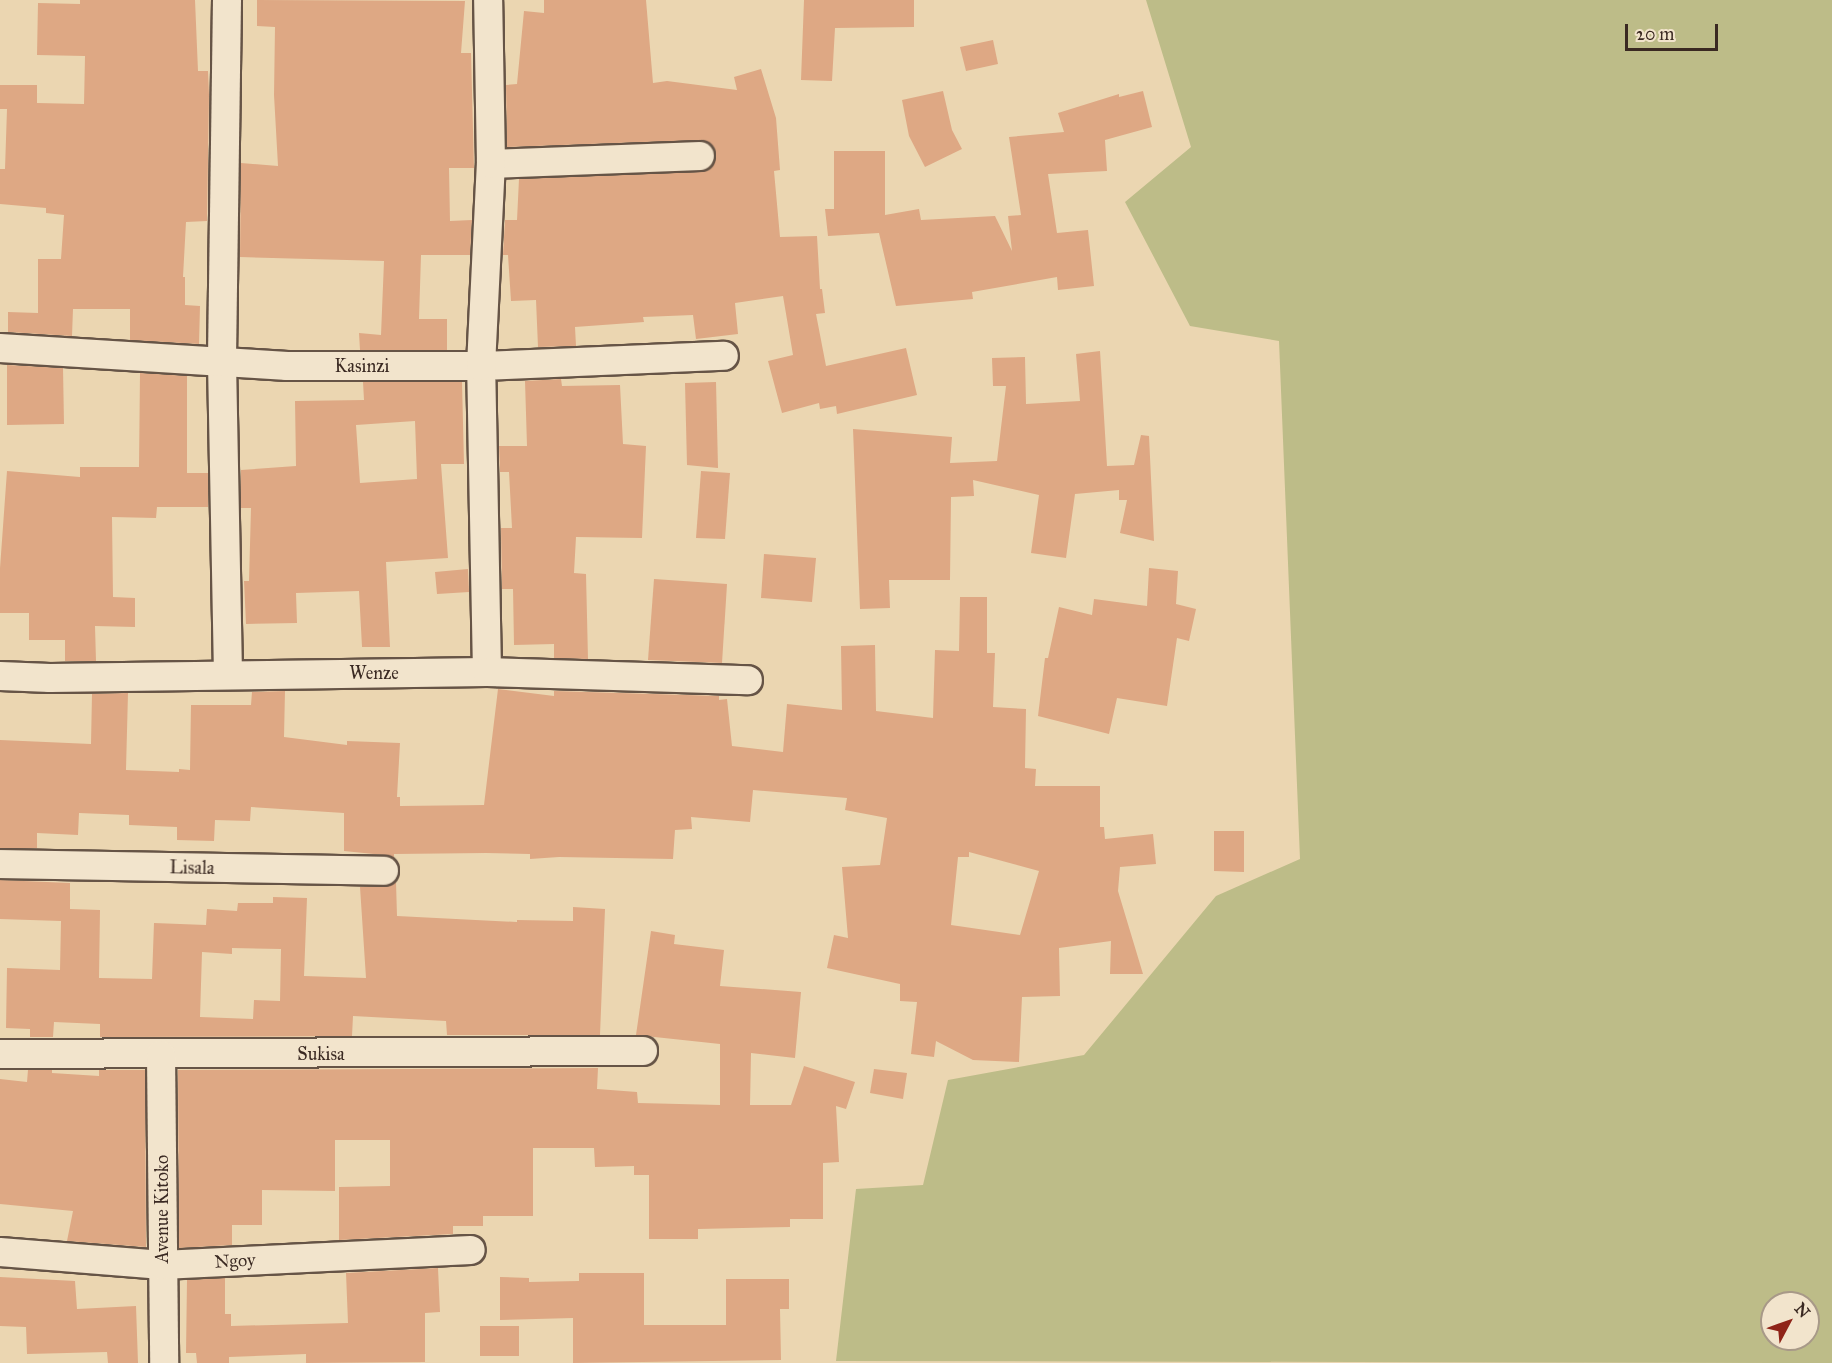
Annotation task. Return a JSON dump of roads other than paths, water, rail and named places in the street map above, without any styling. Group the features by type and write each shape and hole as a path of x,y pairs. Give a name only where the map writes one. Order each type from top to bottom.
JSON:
{"street":[{"path":"226,0 222,362 228,674"},
{"path":"487,672 481,366 491,164 488,0"},
{"path":"491,164 700,156"},
{"name":"Kasinzi","path":"0,348 287,366 481,366 724,356"},
{"name":"Wenze","path":"0,676 50,678 487,672 748,680"},
{"name":"Lisala","path":"0,864 384,871"},
{"name":"Sukisa","path":"0,1054 643,1051"},
{"name":"Avenue Kitoko","path":"161,1055 164,1363"},
{"name":"Ngoy","path":"0,1252 162,1265 471,1250"}]}
